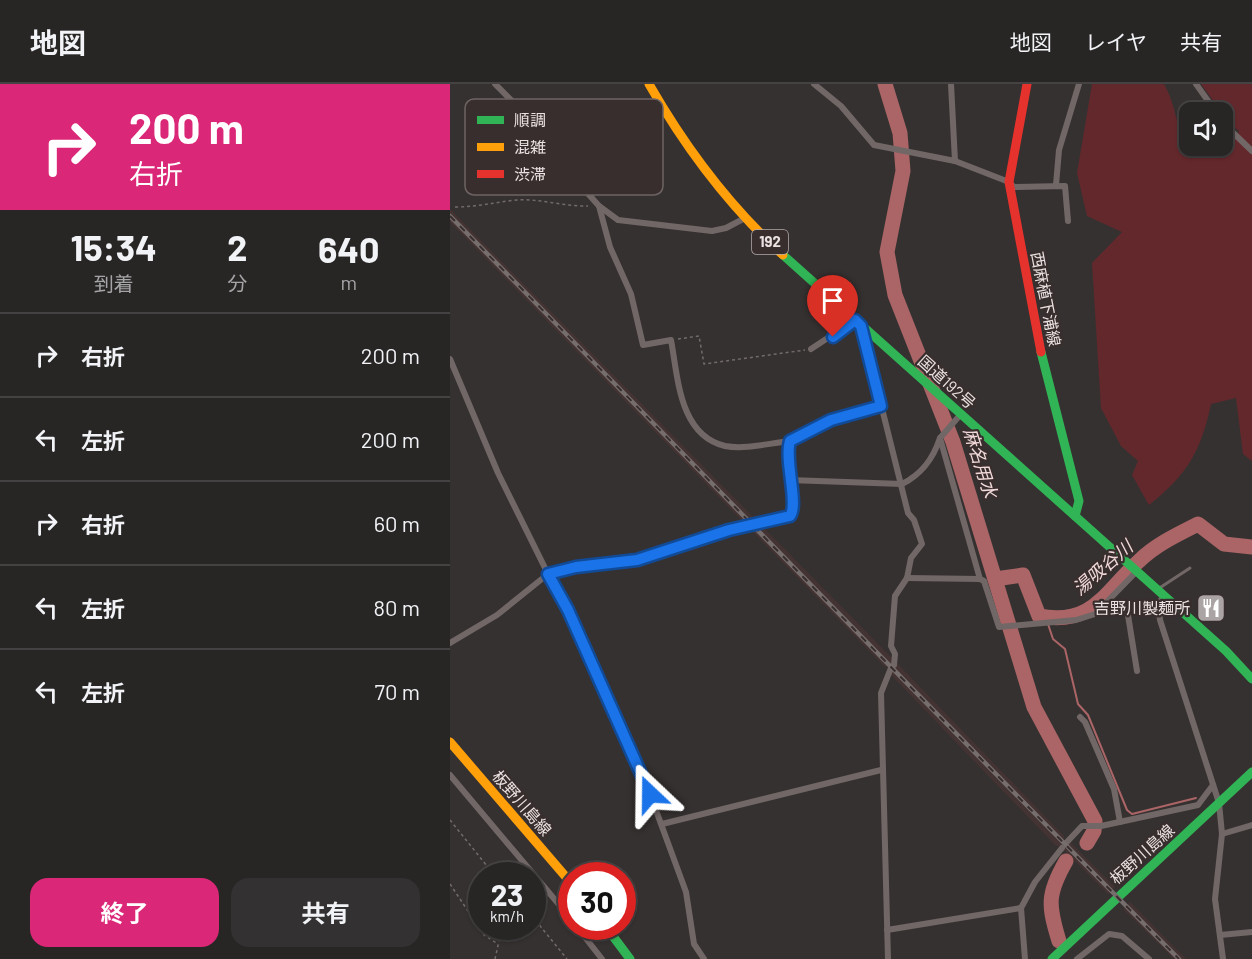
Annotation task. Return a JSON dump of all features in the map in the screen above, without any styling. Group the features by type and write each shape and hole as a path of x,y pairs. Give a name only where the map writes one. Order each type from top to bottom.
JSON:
{"main road":[{"name":"国道192号","path":"649,84 658,99"},
{"name":"西麻植下浦線","path":"1027,84 1009,182 1033,320 1079,501 1075,516"},
{"name":"国道192号","path":"663,107 694,157 745,218 858,323 1135,568 1226,651 1252,679"},
{"name":"板野川島線","path":"450,742 558,868"},
{"name":"板野川島線","path":"1052,959 1252,772"},
{"path":"616,940 630,959"}],"street":[{"path":"495,84 510,99"},
{"path":"814,84 841,106 874,145 915,155 955,161 1009,182 1014,187 1056,184 1065,186 1068,221"},
{"path":"951,84 955,161"},
{"path":"1056,184 1059,150 1079,84"},
{"path":"1196,84 1209,102"},
{"path":"1233,132 1252,150"},
{"path":"589,195 599,206 618,220 712,231 726,228 745,218"},
{"path":"599,206 610,248 632,294 643,345 671,340 685,410 692,423 715,442 725,446 790,441 831,420 881,406"},
{"path":"812,349 858,323 908,513 914,520 922,544 911,558 907,578 895,596 891,646 895,654 881,693 881,770 888,959"},
{"path":"450,359 493,462 578,631 662,824 686,892 694,944 704,959"},
{"path":"789,480 902,484 912,479 928,463 941,436 961,414"},
{"path":"941,436 980,579"},
{"path":"450,642 497,615 548,574 576,567 637,560 729,530 790,516 793,508 789,480 790,441"},
{"path":"907,578 980,579 984,581 999,627 1003,627 1076,620 1095,614 1135,568"},
{"path":"1162,593 1158,604 1160,620 1219,803 1222,834 1215,882 1223,959"},
{"path":"1137,671 1127,609 1158,604"},
{"path":"1080,717 1085,722 1114,789 1115,806 1120,822"},
{"path":"662,824 881,770"},
{"path":"450,775 558,903"},
{"path":"1025,959 1021,908 1035,882 1082,826 1101,826 1198,805 1213,785"},
{"path":"1222,834 1252,825"},
{"path":"887,930 1021,908"},
{"path":"1220,935 1252,932"},
{"path":"1077,959 1109,934 1122,936 1149,959"},
{"path":"588,940 602,959"}],"lane":[{"path":"1162,593 1190,568"}],"path":[{"path":"455,207 478,207 519,199 566,207 599,206"},
{"path":"671,340 699,336 704,364 773,357 812,349"},
{"path":"450,820 484,862"},
{"path":"450,884 484,935 498,944"},
{"path":"546,933 567,959"},
{"path":"495,959 499,940"}],"shaded area":[{"path":"1092,84 1164,84 1179,125 1179,156 1233,156 1233,141 1239,131 1233,126 1233,102 1214,102 1201,84 1252,84 1252,461 1243,454 1236,398 1211,404 1197,449 1190,461 1173,483 1149,505 1132,475 1138,461 1121,446 1101,408 1092,263 1122,232 1087,216 1077,173"},
{"path":"450,209 893,659 895,666 898,664 1064,836 1064,840 1072,844 1115,887 1108,894 1062,848 1055,845 891,675 891,668 884,666 450,222"},
{"path":"1130,902 1186,959 1174,959 1123,909"}],"waterway":[{"name":"麻名用水","path":"885,84 900,133 903,171 887,252 895,295 953,442 1034,707 1095,821 1094,831 1087,843"},
{"name":"湯吸谷川","path":"995,579 1023,575 1039,616 1058,618 1073,616 1097,604 1145,555 1167,540 1198,524 1224,544 1252,547"},
{"path":"1046,618 1053,639 1065,649 1078,704 1088,715 1127,810 1132,814 1196,798"},
{"name":"麻名用水","path":"1059,941 1051,900 1055,882 1066,861"}],"railway":[{"path":"450,216 1179,959"}],"traffic: fast":[{"path":"783,255 1226,651 1252,679"},
{"path":"1041,352 1079,501 1075,516"},
{"path":"1052,959 1252,772"},
{"path":"616,940 630,959"}],"traffic: slow":[{"path":"649,84 658,99"},
{"path":"663,106 709,175 744,216 783,255"},
{"path":"450,742 558,868"}],"traffic: jam":[{"path":"1027,84 1009,182 1041,352"}],"place":[{"name":"吉野川製麺所","path":"1211,608"}],"route":[{"path":"650,794 568,610 548,574 576,567 637,560 729,530 790,516 793,513 789,480 788,448 790,441 831,420 881,406 861,326 855,320 833,337"}]}
